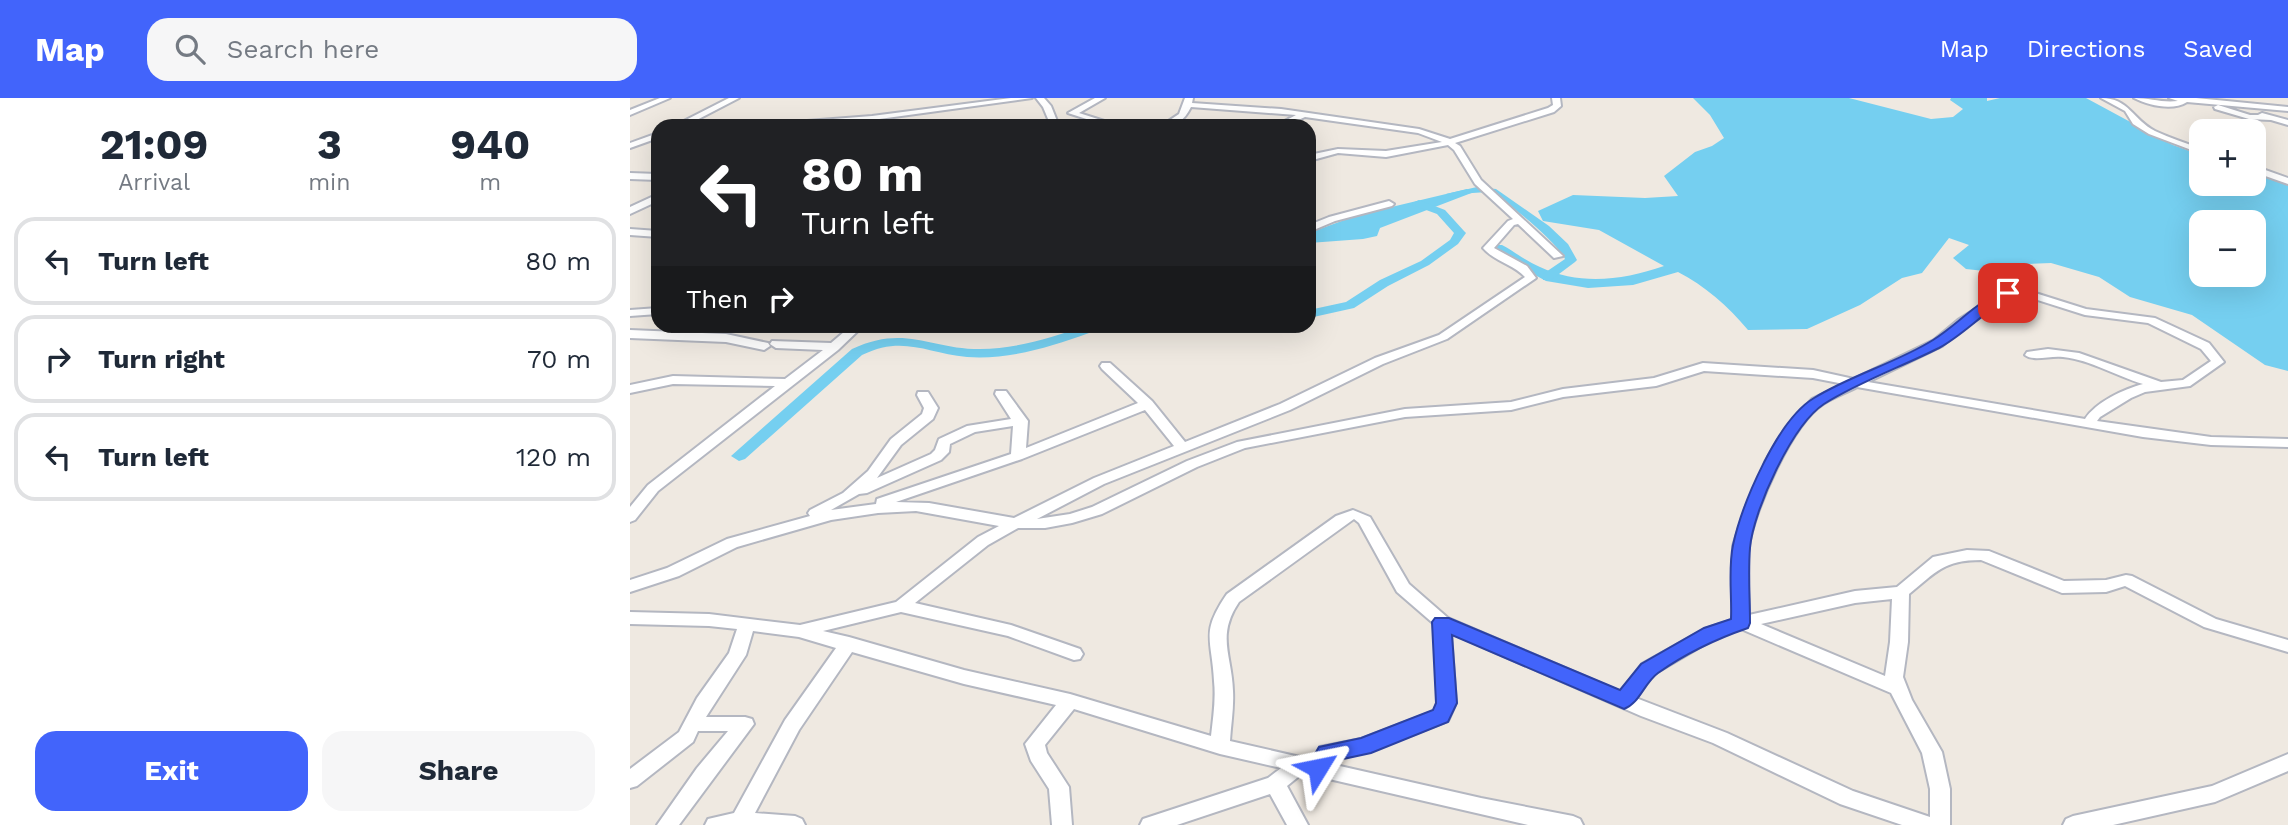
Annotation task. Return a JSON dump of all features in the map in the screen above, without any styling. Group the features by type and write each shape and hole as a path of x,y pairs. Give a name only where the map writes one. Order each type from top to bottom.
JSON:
{"street":[{"path":"630,113 666,98"},
{"path":"692,119 735,98"},
{"path":"857,119 1028,98"},
{"path":"1040,98 1048,106 1053,119"},
{"path":"1092,119 1072,113 1101,98"},
{"path":"1316,156 1338,151 1386,154 1450,142 1552,110 1557,106 1556,98"},
{"path":"2105,98 2132,111 2136,122 2152,132 2189,147"},
{"path":"2138,98 2164,106 2195,99 2248,117 2270,118"},
{"path":"2173,98 2288,108"},
{"path":"2237,103 2285,99"},
{"path":"893,115 913,100"},
{"path":"1256,109 1268,100"},
{"path":"1179,119 1189,102 1305,114 1419,131 1450,142 1471,168 1478,182 1502,203 1497,212 1558,256"},
{"path":"2237,103 2239,107 2288,123"},
{"path":"1294,119 1305,114"},
{"path":"630,146 651,138"},
{"path":"640,143 651,144"},
{"path":"2266,174 2288,181"},
{"path":"630,176 651,177"},
{"path":"630,211 651,200"},
{"path":"630,202 651,203"},
{"path":"1316,226 1389,204"},
{"path":"799,631 901,606 983,541 1099,481 1285,407 1379,361 1429,343 1459,328 1531,278 1525,270 1495,256 1488,248 1514,223"},
{"path":"630,232 651,234"},
{"path":"1741,623 1741,547 1753,506 1772,462 1791,430 1817,402 1938,343 2001,296 2019,293 2085,312 2151,320 2205,346 2218,362 2186,383 2143,388 2126,395 2095,414 2090,424"},
{"path":"630,313 651,312"},
{"path":"663,336 668,333"},
{"path":"718,337 724,333"},
{"path":"630,517 653,488 849,333"},
{"path":"630,334 718,337 770,345 834,347"},
{"path":"2031,355 2056,351 2080,356 2160,386"},
{"path":"1106,366 1147,404 1182,447"},
{"path":"828,516 904,506 1014,524 1045,523 1074,518 1113,506 1216,452 1391,415 1511,407 1585,388 1656,382 1703,367 1790,370 2090,424 2198,440 2288,443"},
{"path":"630,389 673,380 787,383"},
{"path":"1002,394 1021,421 1022,433 1017,456"},
{"path":"848,496 873,474 896,442 928,416 931,408 923,395"},
{"path":"630,586 673,572 732,543 913,493 1017,456 1147,404"},
{"path":"789,527 848,496 936,457 943,452 944,442 972,429 1021,421"},
{"path":"1220,746 1224,689 1216,646 1220,614 1233,598 1346,515 1360,515 1403,588 1442,622 1624,701 1720,738 1847,798 1928,825"},
{"path":"1624,701 1648,669 1711,633 1741,623 1855,597 1901,592 1939,561 1967,555 1983,555 2062,587 2106,586 2116,584 2121,579 2126,580 2210,623 2288,646"},
{"path":"1901,592 1899,642 1894,677 1932,752 1940,789 1940,825"},
{"path":"901,606 1011,631 1074,654"},
{"path":"630,618 667,618 799,631 964,677 1070,701 1220,746 1481,807 1573,825"},
{"path":"1150,825 1275,784 1326,754 1363,746 1441,716 1447,703 1442,622"},
{"path":"1741,623 1899,689"},
{"path":"630,779 676,746 693,724 737,655 747,625"},
{"path":"739,823 792,725 849,643"},
{"path":"1062,825 1059,787 1038,755 1035,744 1070,701"},
{"path":"667,825 745,724 693,724"},
{"path":"2073,825 2215,794 2288,762"},
{"path":"1275,784 1298,825"},
{"path":"715,825 795,825"}],"water":[{"path":"1693,98 1849,98 1931,119 1953,117 1963,109 1950,100 1951,98 1987,98 1987,101 2000,98 2086,98 2173,145 2189,151 2189,196 2266,196 2266,176 2288,184 2288,371 2265,365 2192,315 2130,297 2099,277 2051,263 2025,264 2003,273 1966,269 1953,258 1969,245 1949,238 1922,273 1902,278 1860,305 1807,329 1748,330 1716,297 1678,272 1633,285 1588,288 1546,281 1491,251 1495,245 1502,245 1540,267 1586,279 1633,275 1664,266 1599,230 1543,221 1538,211 1573,195 1645,198 1678,196 1664,176 1695,152 1724,138 1710,115"},
{"path":"1467,189 1474,192 1380,228 1377,236 1316,242 1316,230 1358,215"}],"waterway":[{"path":"1451,194 1492,191 1545,228 1564,246 1571,260 1547,277"},
{"path":"1316,312 1350,305 1384,283 1425,263 1454,242 1460,233 1441,212 1415,204 1419,203"},
{"path":"739,456 857,352 873,344 904,341 982,353 1020,349 1078,333"}],"route":[{"path":"1318,768 1326,754 1363,746 1427,724 1441,716 1447,703 1442,622 1624,701 1648,669 1711,633 1741,623 1741,547 1753,506 1770,472 1772,462 1791,430 1817,402 1938,343 1962,322 2008,293"}]}
